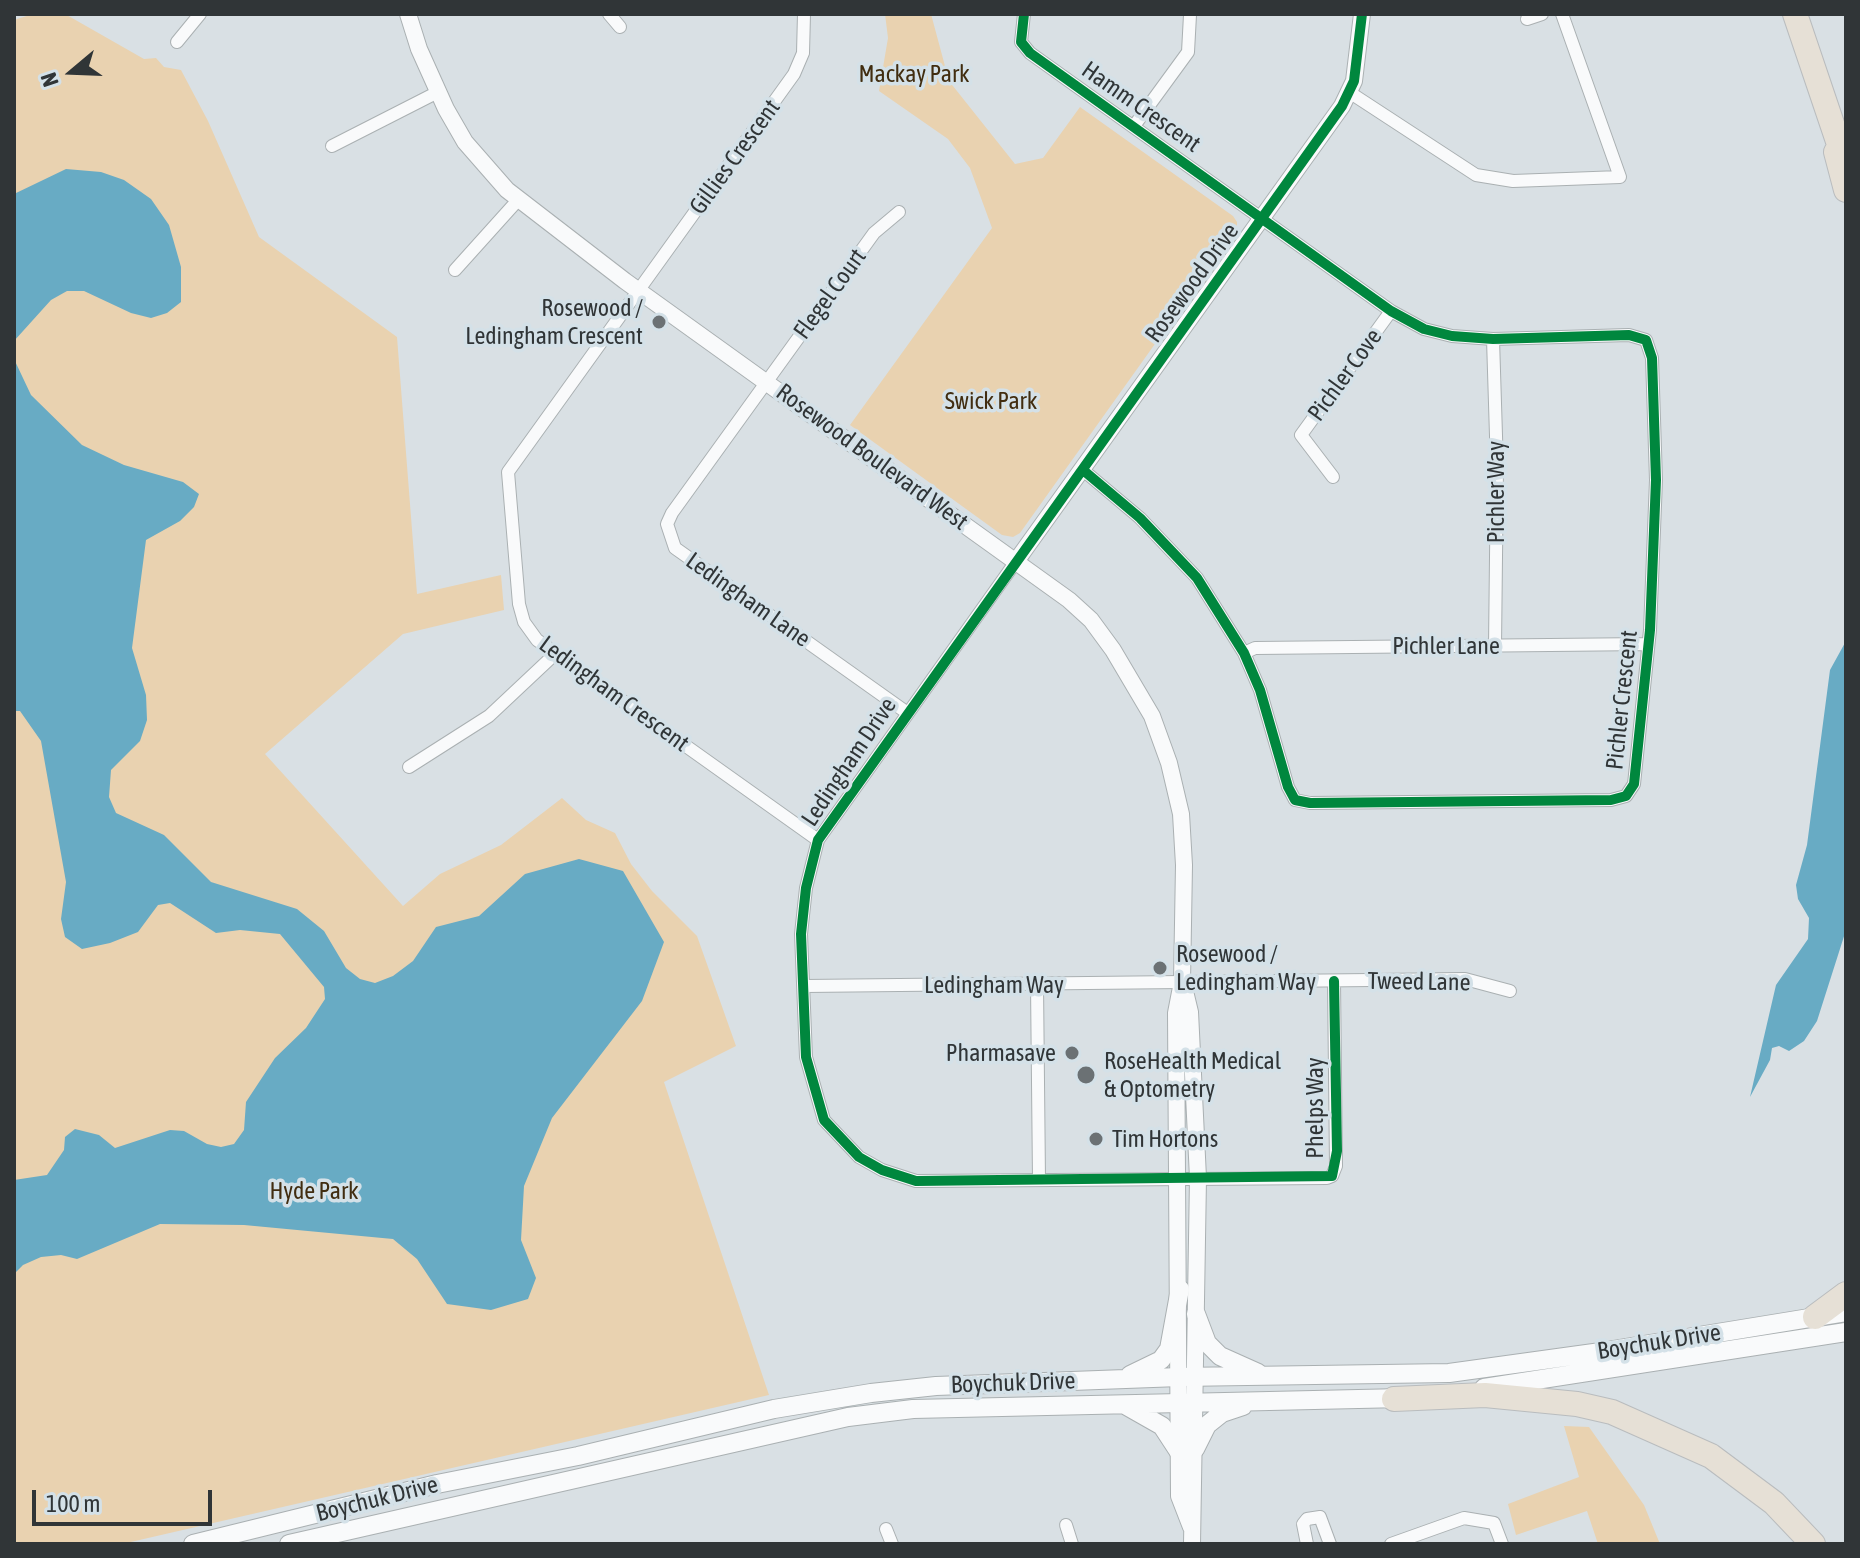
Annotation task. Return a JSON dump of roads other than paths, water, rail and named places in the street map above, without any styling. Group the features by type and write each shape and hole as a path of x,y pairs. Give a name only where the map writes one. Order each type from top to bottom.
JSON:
{"highway":[{"path":"1795,14 1846,165"},
{"path":"1807,50 1846,190"},
{"path":"1815,1317 1846,1294"},
{"path":"1394,1399 1485,1395 1577,1404 1612,1412 1711,1456 1774,1503 1813,1544"}],"main road":[{"path":"1119,1379 1161,1360 1169,1349 1180,1289"},
{"name":"Boychuk Drive","path":"193,1544 437,1484 578,1456 774,1409 936,1386 1188,1377 1449,1373 1846,1312"},
{"path":"1196,1314 1207,1343 1220,1356 1239,1367 1272,1378"},
{"name":"Boychuk Drive","path":"289,1544 848,1417 913,1409 1119,1402 1394,1399 1499,1386 1846,1332"},
{"path":"1119,1402 1162,1426 1187,1451 1207,1425 1222,1413 1275,1400"}],"street":[{"path":"177,42 200,14"},
{"name":"Rosewood Boulevard West","path":"408,14 438,92 465,142 518,200 842,439 1017,560 1091,620 1127,671 1152,716 1169,763 1181,814 1182,982 1176,1013 1178,1179 1180,1289 1188,1377"},
{"path":"609,14 620,27"},
{"name":"Gillies Crescent","path":"640,292 794,74 803,53 804,14"},
{"name":"Hamm Crescent","path":"1024,14 1021,42 1030,53 1262,219"},
{"name":"Rosewood Drive","path":"1017,560 1262,219 1349,92 1360,49 1362,14"},
{"path":"1527,19 1542,14"},
{"path":"1349,92 1476,175 1513,181 1620,177 1562,14"},
{"path":"1134,126 1188,52 1190,15"},
{"path":"332,146 438,92"},
{"path":"455,270 518,200"},
{"name":"Flegel Court","path":"767,381 874,233 899,212"},
{"name":"Pichler Crescent","path":"1083,470 1140,518 1197,578 1244,653 1265,702 1288,787 1295,800 1310,803 1611,800 1626,796 1634,784 1648,644 1656,480 1652,358 1646,340 1629,335 1493,339 1452,336 1424,329 1391,311 1262,219"},
{"name":"Ledingham Crescent","path":"640,292 508,472 515,572 522,616 537,640 555,654 818,840"},
{"name":"Pichler Cove","path":"1333,477 1301,435 1391,311"},
{"name":"Pichler Way","path":"1493,339 1497,468 1495,646"},
{"name":"Ledingham Lane","path":"767,381 672,513 668,537 675,548 906,712"},
{"name":"Ledingham Drive","path":"1017,560 906,712 818,840 806,888 801,934 806,1057 815,1093 824,1120 859,1157 882,1170 916,1181 1178,1179"},
{"name":"Pichler Lane","path":"1244,653 1255,648 1648,644"},
{"path":"409,767 489,716 555,654"},
{"name":"Tweed Lane","path":"1182,982 1465,979 1510,991"},
{"name":"Phelps Way","path":"1178,1179 1332,1176 1337,1151 1334,981"},
{"name":"Rosewood Boulevard West","path":"1182,982 1190,1012 1198,1178 1196,1314 1187,1401 1192,1536"},
{"name":"Ledingham Way","path":"805,986 1182,982"},
{"path":"1037,984 1039,1180"},
{"path":"1307,1544 1303,1524 1307,1519 1320,1517 1330,1544"},
{"path":"1391,1544 1464,1518 1494,1523 1502,1544"},
{"path":"1066,1525 1072,1544"},
{"path":"886,1529 892,1544"}],"water":[{"path":"66,169 101,172 124,180 151,199 169,225 181,267 181,302 167,313 151,318 131,313 84,291 67,291 51,300 14,341 14,194"},
{"path":"14,359 31,395 82,445 124,465 183,482 199,494 194,507 180,521 146,540 132,648 146,695 147,720 140,741 111,770 109,797 116,813 164,835 211,882 297,909 324,931 346,968 360,979 375,983 393,976 413,961 436,927 479,916 525,874 579,859 623,871 664,942 642,1001 552,1118 524,1186 521,1240 536,1278 528,1299 491,1310 447,1304 417,1259 393,1239 244,1225 160,1224 77,1259 61,1255 41,1257 23,1265 14,1274 14,1180 47,1175 64,1150 65,1137 75,1129 99,1135 115,1148 170,1130 184,1131 207,1144 221,1147 234,1144 244,1130 246,1102 275,1058 306,1028 325,999 324,987 280,934 240,930 216,933 170,903 158,905 138,932 110,943 82,949 65,937 61,919 66,882 41,741 20,711 14,711"},
{"path":"1846,641 1846,930 1817,1021 1804,1041 1789,1051 1779,1046 1772,1048 1770,1060 1750,1097 1776,985 1808,939 1809,918 1798,899 1796,885 1807,845 1830,670"}],"place":[{"name":"Rosewood / Ledingham Crescent","path":"659,322"},
{"name":"Rosewood / Ledingham Way","path":"1160,968"},
{"name":"Pharmasave","path":"1072,1053"},
{"name":"RoseHealth Medical & Optometry","path":"1086,1075"},
{"name":"Tim Hortons","path":"1096,1139"}],"park label":[{"name":"Mackay Park","path":"914,74"},
{"name":"Swick Park","path":"991,401"},
{"name":"Hyde Park","path":"314,1191"}]}
